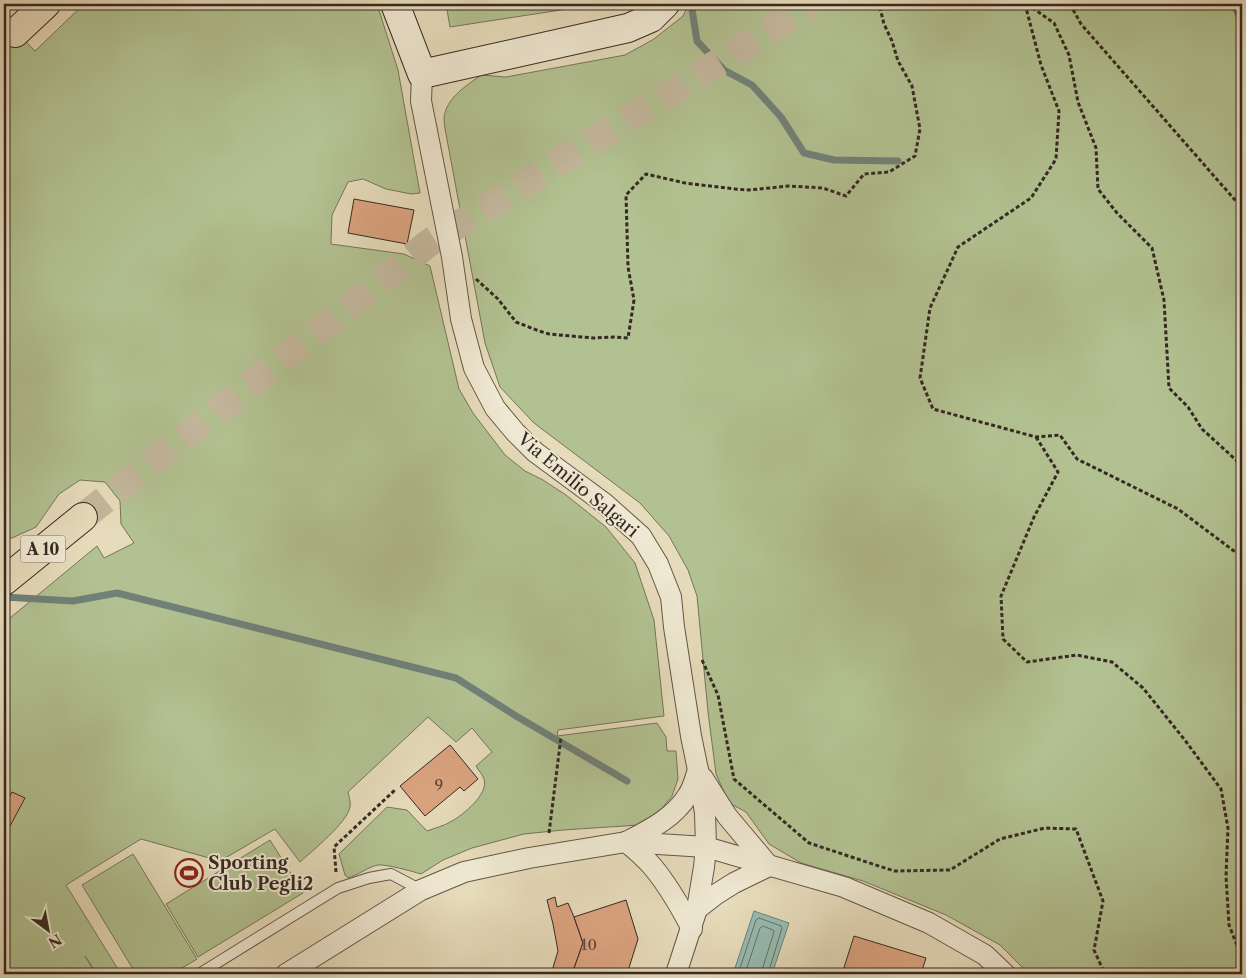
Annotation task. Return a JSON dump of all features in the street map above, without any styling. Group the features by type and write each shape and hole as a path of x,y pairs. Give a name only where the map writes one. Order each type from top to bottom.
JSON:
{"highway":[{"path":"15,33 46,4"},
{"name":"A 10","path":"4,581 83,517"}],"street":[{"name":"Via Emilio Salgari","path":"395,4 422,74 420,101 452,257 461,318 474,368 495,408 515,432 535,452 604,503 641,536 658,564 671,597 688,718 705,813 706,847 697,909 676,974"},
{"path":"422,74 628,28 651,18 666,4"},
{"name":"Via Emilio Salgari","path":"698,770 727,816 769,866"},
{"path":"626,842 675,812 688,795 698,770"},
{"path":"626,842 651,864 668,887 692,928"},
{"path":"286,974 422,890 464,872 546,855 626,842 706,847 844,887 929,923 985,955 1005,974"},
{"path":"697,909 734,883 769,866"}],"lane":[{"path":"199,974 338,888 369,878 392,874 422,890"}],"path":[{"path":"452,257 498,299 516,322 549,334 594,338 628,338 634,300 628,267 626,195 646,174 685,183 734,189 749,190 789,186 823,188 846,196 864,174 889,172 915,156 920,129 912,86 898,60 884,24 879,4"},
{"path":"1026,4 1041,65 1059,111 1056,159 1031,198 958,247 930,308 920,378 933,409 1036,437 1060,436 1077,459 1178,509 1242,557"},
{"path":"1026,4 1054,23 1069,55 1078,102 1096,148 1098,189 1117,213 1152,248 1164,300 1169,388 1188,407 1202,429 1236,460 1242,469"},
{"path":"1070,4 1081,24 1242,208"},
{"path":"1036,437 1058,472 1034,517 1000,596 1003,639 1027,662 1077,655 1112,662 1143,688 1184,739 1221,789 1228,828 1226,876 1229,925 1242,958"},
{"path":"699,654 718,694 734,779 809,843 894,871 950,870 1000,838 1045,828 1076,830 1103,901 1094,950 1104,974"},
{"path":"546,855 561,737"},
{"path":"338,888 334,847 396,789"}],"green space":[{"path":"84,4 377,4 398,70 420,193 411,194 386,189 363,179 348,182 332,215 331,244 404,254 430,266 459,389 473,413 505,455 525,471 566,495 606,527 635,563 654,620 664,716 558,730 557,736 657,723 666,737 667,751 676,751 678,779 672,796 653,817 639,825 524,834 472,848 443,860 421,874 378,865 348,878 345,875 339,854 387,807 407,810 427,831 457,818 474,803 483,791 484,779 476,766 492,752 472,728 456,742 428,717 348,792 350,807 343,821 300,862 275,829 220,861 141,839 66,885 121,974 97,974 85,956 96,974 4,974 4,623 97,546 104,558 134,543 121,524 120,501 105,482 80,480 59,494 36,527 12,538 4,537 4,19 35,51"},
{"path":"446,4 600,4 450,27"},
{"path":"689,4 1242,4 1242,974 1029,974 1000,945 946,915 863,881 801,863 769,844 746,812 731,804 725,794 716,774 697,596 688,570 669,536 640,503 534,423 500,387 485,343 444,120 449,104 453,99 463,88 481,75 506,77 625,55 654,39 683,16"},
{"path":"270,840 303,893 198,957 166,904"},
{"path":"133,854 197,959 172,974 136,974 82,885"}],"water":[{"path":"754,911 789,923 772,974 733,974"}],"building":[{"path":"354,199 414,210 407,244 348,233"},
{"path":"450,745 478,779 464,791 460,787 425,816 400,786"},
{"path":"12,792 25,798 10,826 4,823 4,807"},
{"path":"4,823 10,826 4,838"},
{"path":"555,897 557,907 568,903 583,943 572,974 551,974 558,951 547,900"},
{"path":"626,900 638,939 627,974 572,974 583,943 574,917"},
{"path":"854,936 926,958 921,974 842,974"}],"waterway":[{"path":"1234,4 1242,23"},
{"path":"692,9 697,41 724,70 752,85 781,117 804,153 834,160 898,161"},
{"path":"4,597 73,601 117,593 456,678 516,716 627,781"}],"tunnel":[{"path":"83,517 429,243 812,4"}],"place":[{"name":"Sporting Club Pegli2","path":"189,873"}]}
